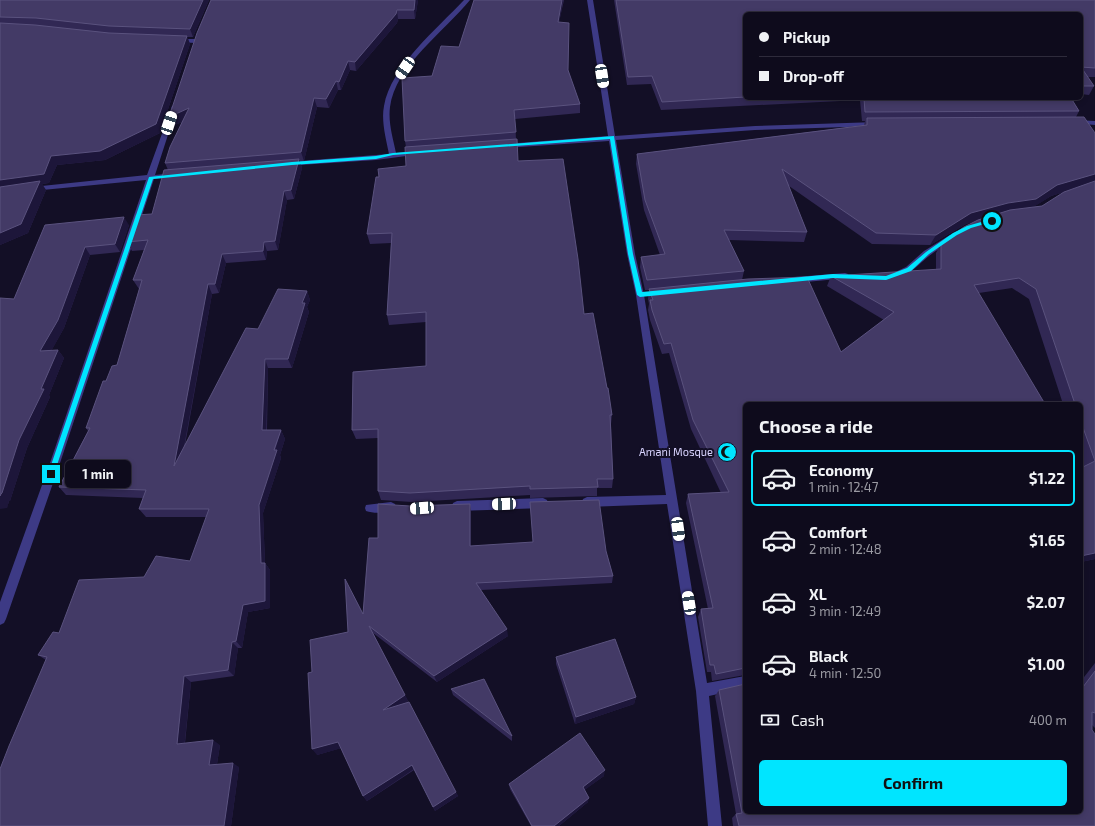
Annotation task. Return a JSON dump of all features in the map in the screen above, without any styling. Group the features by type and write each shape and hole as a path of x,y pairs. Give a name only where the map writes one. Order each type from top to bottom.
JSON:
{"street":[{"path":"393,154 387,122 390,94 405,68 467,0"},
{"path":"590,0 630,254 644,294 702,691 714,826"},
{"path":"169,40 196,41"},
{"path":"0,620 56,460 175,103"},
{"path":"1067,122 1095,123"},
{"path":"495,147 612,137 755,128 885,124"},
{"path":"276,165 376,158 393,154 425,152"},
{"path":"23,190 60,185 151,178 182,174"},
{"path":"882,278 896,276 909,269 928,253 955,234"},
{"path":"789,280 852,276"},
{"path":"578,502 673,499"},
{"path":"446,506 554,503"},
{"path":"370,508 381,506 400,508"},
{"path":"702,691 743,682"}],"building":[{"path":"0,0 203,0 190,29 109,26 36,18 0,17"},
{"path":"211,0 415,0 414,10 397,10 396,14 355,62 348,61 339,82 336,81 326,99 314,98 301,152 165,163 170,147 189,108 169,117 197,33"},
{"path":"474,0 562,0 558,22 569,23 568,70 580,104 514,110 516,132 405,141 402,78 432,76 441,46 459,47"},
{"path":"616,0 1095,0 1095,68 1083,67 1083,12 743,12 743,97 662,102 652,76 628,77"},
{"path":"0,23 35,25 109,33 187,36 156,124 100,151 51,156 44,174 0,180"},
{"path":"1083,70 1094,86 1083,86"},
{"path":"864,100 1072,100 1079,111 865,112"},
{"path":"1084,117 1095,133 1095,174 1057,185 1036,199 1008,203 971,213 936,235 876,233 782,169 807,232 724,230 744,271 647,280 641,257 665,254 645,200 637,154 867,125 867,118"},
{"path":"517,139 518,161 563,159 578,259 584,314 593,313 608,388 612,415 610,415 613,479 597,479 598,487 530,489 530,486 410,493 378,491 378,429 352,430 353,372 426,366 426,312 387,315 392,233 367,234 376,177 379,177 378,169 406,166 405,147"},
{"path":"299,159 291,190 284,191 275,241 264,242 263,251 222,254 215,284 208,284 174,466 246,328 258,329 278,289 307,291 302,303 305,303 288,359 265,359 262,430 281,430 274,450 277,450 259,505 261,563 265,563 265,601 243,605 236,641 232,642 228,670 184,676 177,744 213,740 209,765 233,763 224,826 0,826 0,769 47,657 38,655 53,632 59,633 79,580 144,577 156,556 190,561 209,509 139,509 146,490 59,487 90,428 86,428 103,381 106,381 112,366 117,365 142,280 133,280 148,240 127,242 136,215 152,214 164,170"},
{"path":"40,181 21,224 0,233 0,187"},
{"path":"1095,181 1095,461 1083,428 1083,402 1074,402 1036,289 1019,278 974,285 1044,402 743,402 743,668 716,674 714,665 710,665 701,609 713,608 688,494 729,492 693,420 671,343 664,344 652,310 650,300 653,300 649,289 748,279 807,277 841,352 894,312 831,276 941,269 941,243 964,227 978,220 1010,210 1042,206 1064,192"},
{"path":"124,217 115,244 85,247 58,320 40,351 58,350 41,389 44,389 19,440 0,496 0,298 14,299 45,225"},
{"path":"1095,461 1095,553 1083,556 1083,467"},
{"path":"599,500 606,551 613,576 476,583 507,629 434,676 369,626 405,695 383,710 409,702 456,792 433,807 412,765 363,796 338,742 312,749 308,673 312,672 310,640 348,632 345,579 363,614 369,538 378,538 378,504 410,506 470,504 470,546 533,542 530,502"},
{"path":"615,639 636,697 576,717 556,657"},
{"path":"1095,671 1095,713 1092,712 1092,730 1095,734 1095,826 739,826 736,814 742,813 719,690 743,684 743,814 1083,814 1083,687"},
{"path":"484,679 512,736 451,689"},
{"path":"580,733 605,770 583,787 589,798 554,826 532,826 509,784"}],"place":[{"name":"Amani Mosque","path":"727,452"}],"route":[{"path":"51,474 97,333 151,178 292,164 376,158 393,154 612,137 630,254 640,295 833,276 886,278 896,276 909,269 928,253 955,234 980,223 992,221"}]}
